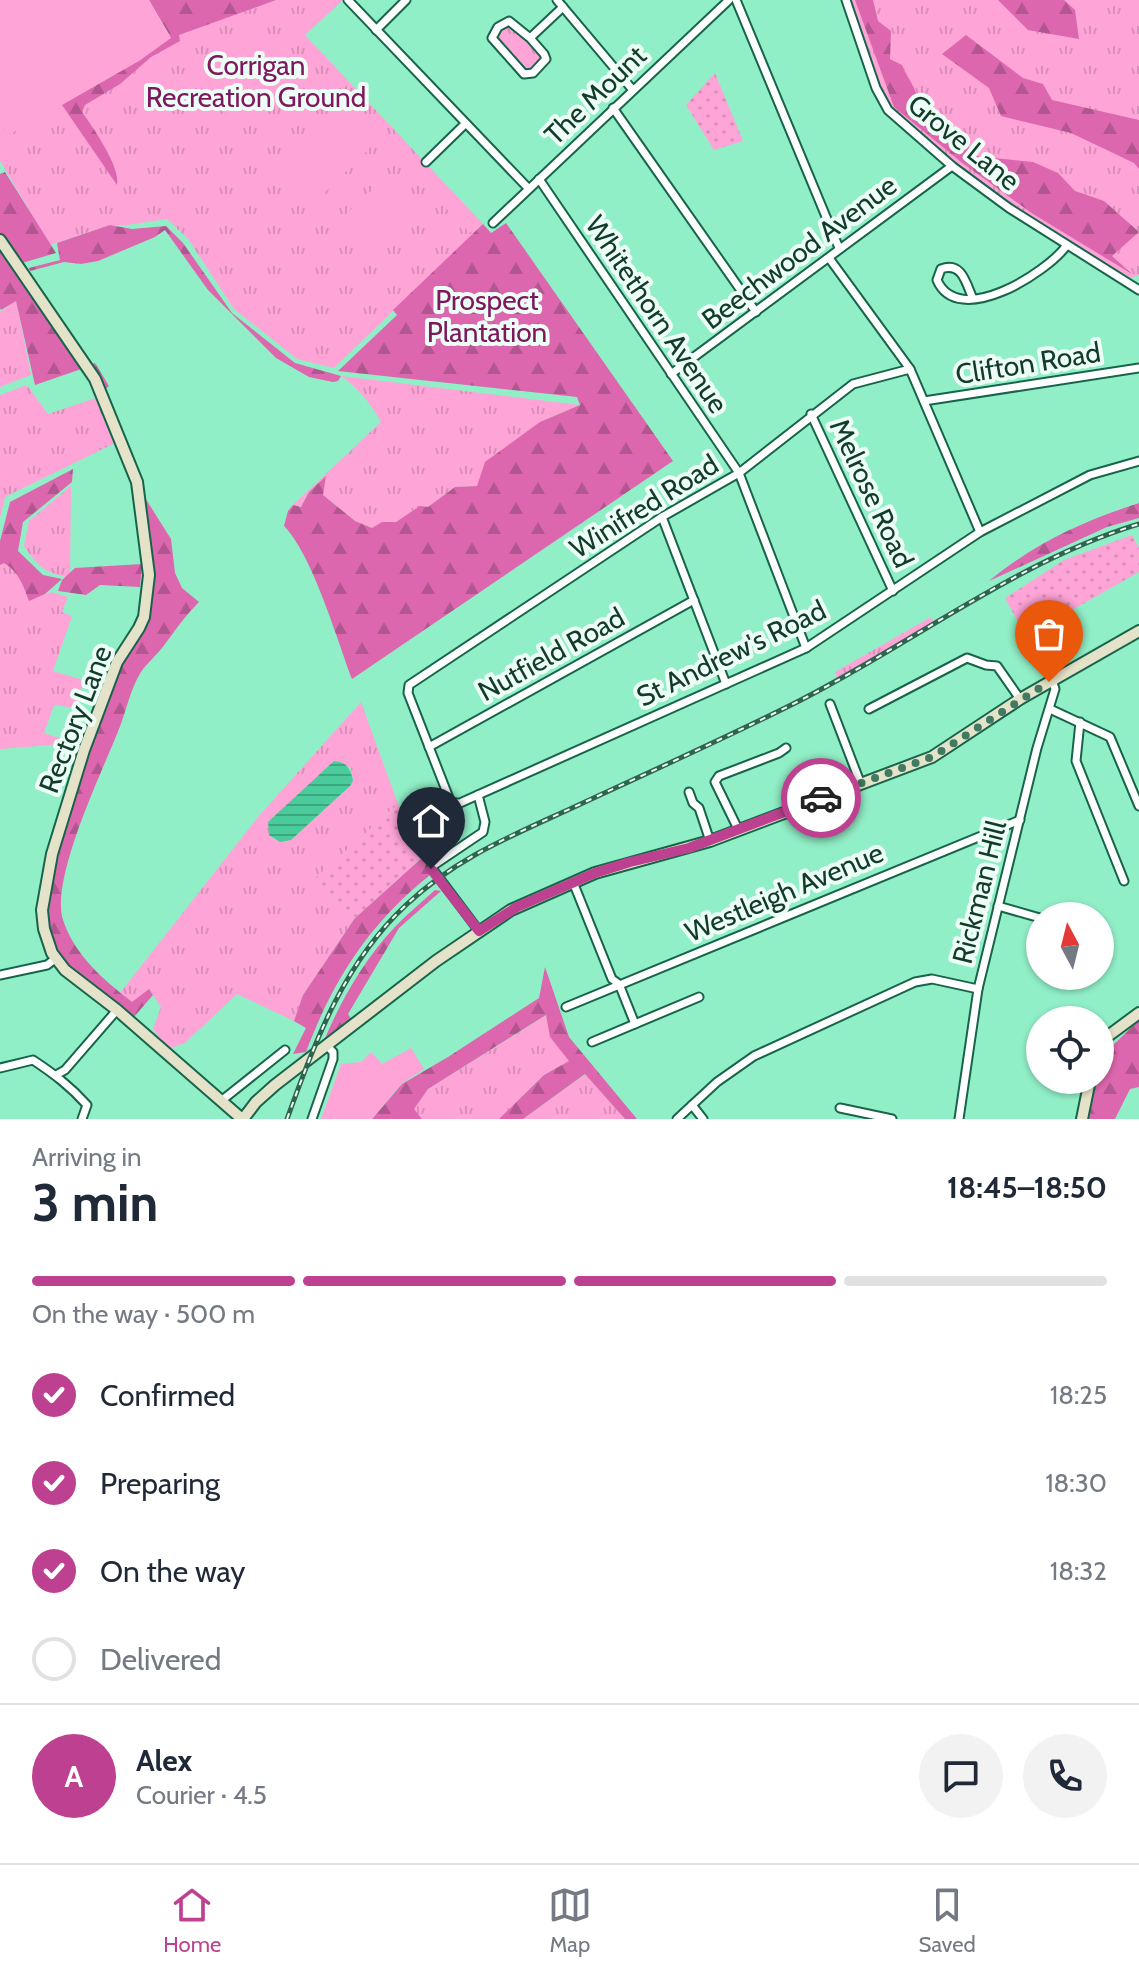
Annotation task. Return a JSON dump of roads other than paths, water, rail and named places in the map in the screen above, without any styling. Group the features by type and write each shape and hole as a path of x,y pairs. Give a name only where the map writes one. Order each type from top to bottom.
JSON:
{"main road":[{"name":"Rectory Lane","path":"0,240 95,379 137,482 147,553 148,586 144,617 117,662 84,750 52,854 42,916 55,959"},
{"path":"55,959 242,1119 279,1081 415,976 511,910 573,882 630,862 710,841 932,757 1020,699 1139,631"},
{"path":"1114,1032 1139,1013"},
{"path":"1082,1119 1087,1094"}],"street":[{"path":"348,0 528,188"},
{"path":"376,30 406,0"},
{"name":"The Mount","path":"493,223 729,0"},
{"path":"736,0 839,248"},
{"name":"Grove Lane","path":"846,0 882,101 909,131 1009,208 1139,290"},
{"path":"530,38 560,4 632,89"},
{"path":"509,21 530,38 546,59 529,75 524,74 492,38 498,27 509,21"},
{"path":"613,108 756,312"},
{"path":"426,162 465,124"},
{"name":"Beechwood Avenue","path":"671,374 952,166"},
{"name":"Whitethorn Avenue","path":"539,179 739,473 806,648"},
{"path":"973,299 957,268 949,266 941,269 937,280 948,295 957,299 973,299 1013,288 1056,259 1067,245"},
{"path":"829,258 910,369 980,532"},
{"name":"Clifton Road","path":"924,401 1139,368"},
{"name":"Winifred Road","path":"429,747 408,693 411,683 662,517 739,473 853,384 910,369"},
{"name":"Melrose Road","path":"811,414 893,591"},
{"name":"St Andrew's Road","path":"429,747 450,801 460,803 806,648 980,532 1090,475 1139,461"},
{"path":"662,517 726,684"},
{"name":"Nutfield Road","path":"429,747 694,600"},
{"path":"869,709 967,658 997,666 1020,699"},
{"name":"Rickman Hill","path":"959,1119 978,989 1037,748 1055,689 1052,680"},
{"path":"830,704 860,782"},
{"path":"1050,709 1107,734 1113,741 1139,806"},
{"path":"1080,722 1076,761 1124,881"},
{"path":"738,829 715,782 719,776 786,748"},
{"path":"689,792 693,803 699,808 710,841"},
{"path":"478,795 485,822 483,832 433,864 431,869 479,931"},
{"name":"Westleigh Avenue","path":"566,1007 1020,820"},
{"path":"573,882 612,979 619,984 635,1024"},
{"path":"998,906 1026,914"},
{"path":"0,975 47,965 55,959"},
{"path":"677,1119 717,1082 754,1056 915,982 932,979 978,989"},
{"path":"592,1042 699,997"},
{"path":"56,1075 65,1070 117,1010"},
{"path":"312,1119 333,1059 333,1052 327,1046"},
{"path":"221,1101 285,1050"},
{"path":"0,1068 33,1060 66,1081 87,1105 82,1119"},
{"path":"264,1068 279,1081"},
{"path":"65,1070 66,1081"},
{"path":"692,1105 703,1119"},
{"path":"840,1108 892,1119"}],"railway":[{"path":"287,1119 321,1032 348,978 384,928 444,874 506,839 791,705 1048,560 1139,524"}],"park label":[{"name":"Corrigan Recreation Ground","path":"256,81"},
{"name":"Prospect Plantation","path":"487,316"}]}
